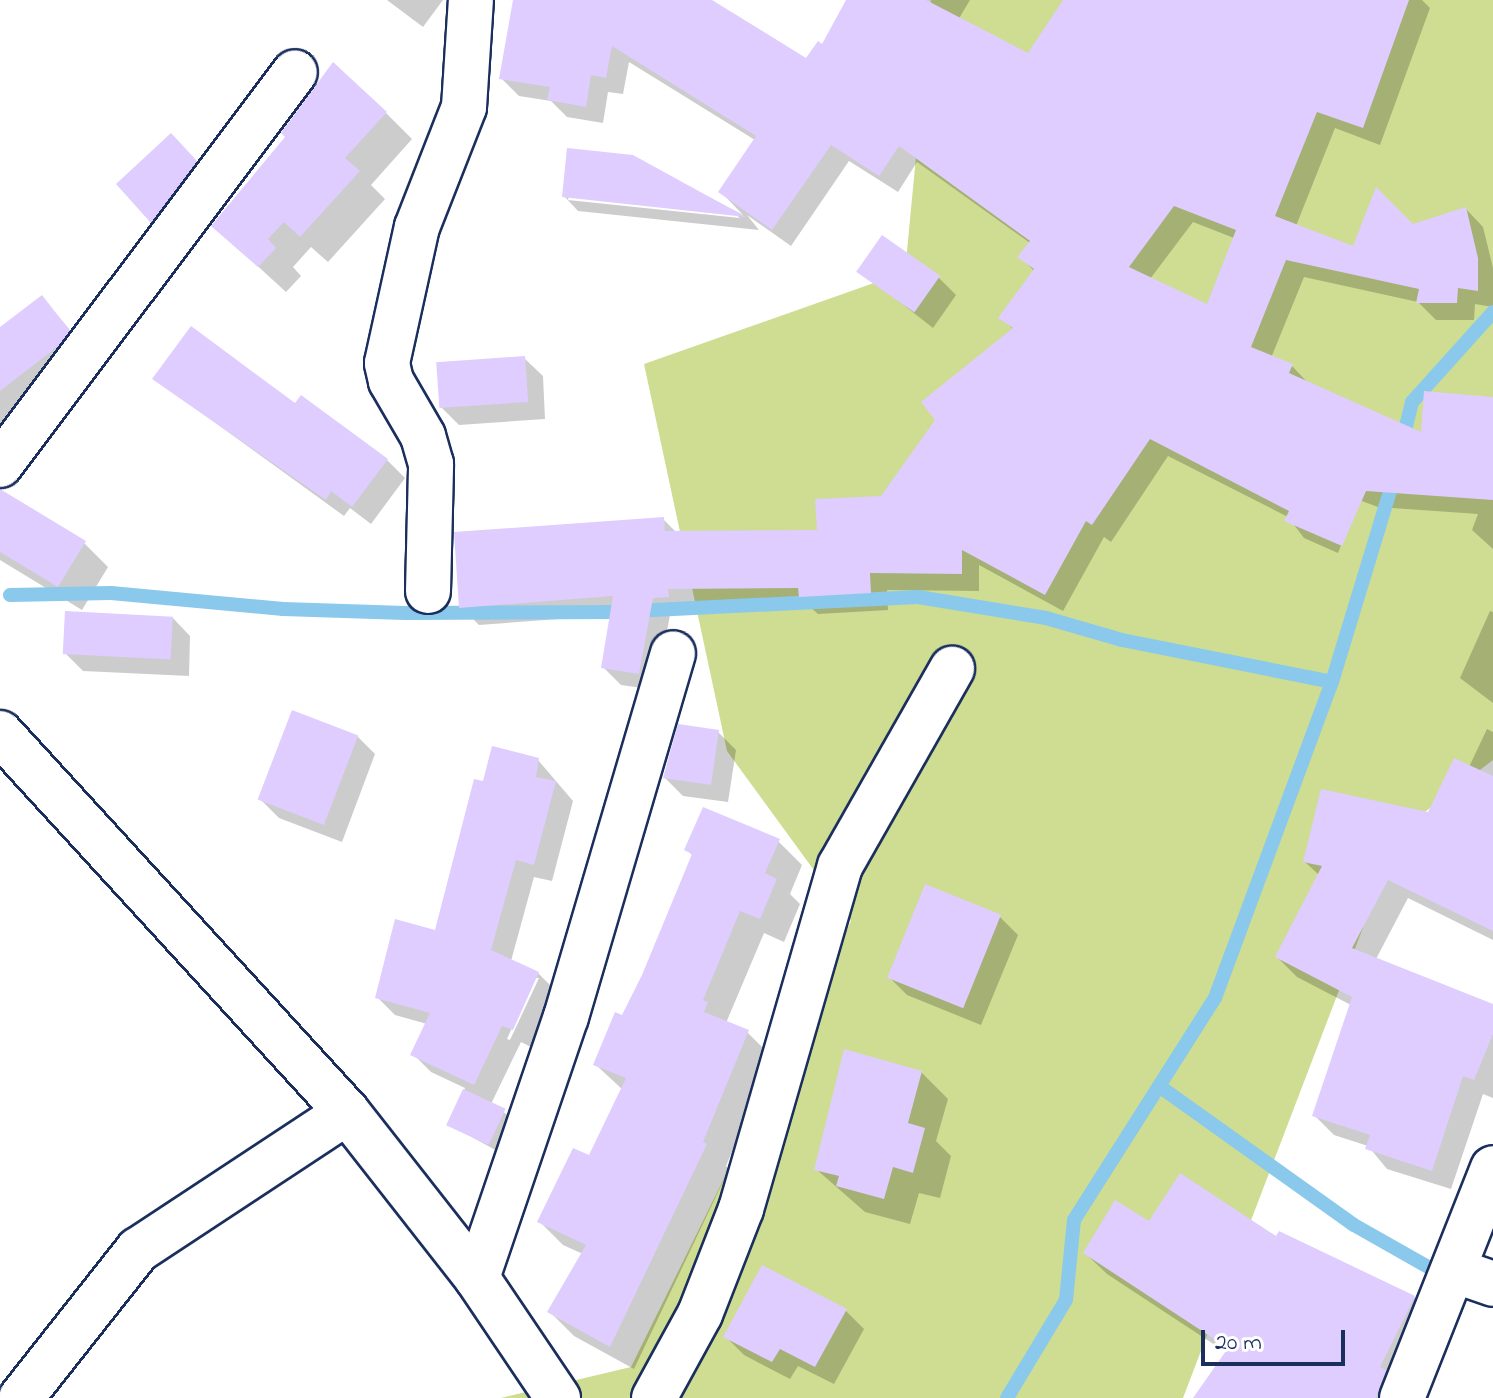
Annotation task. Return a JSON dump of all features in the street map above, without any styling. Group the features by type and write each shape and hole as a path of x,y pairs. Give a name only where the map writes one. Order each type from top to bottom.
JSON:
{"street":[{"path":"428,591 431,464 423,436 391,381 387,363 417,227 464,107 471,0"},
{"path":"0,465 295,72"},
{"path":"477,1278 566,1017 624,804 673,653"},
{"path":"654,1398 700,1314 741,1209 840,866 952,669"},
{"path":"0,733 347,1112 477,1278 558,1398"},
{"path":"21,1398 138,1250 347,1112"},
{"path":"1402,1398 1474,1278 1493,1168"}],"green space":[{"path":"931,0 1493,0 1493,760 1400,831 1183,1398 501,1398 631,1367 851,921 727,751 644,364 905,272"}],"building":[{"path":"513,0 712,0 806,58 818,41 822,44 846,0 926,0 1028,53 1063,0 1409,0 1363,128 1317,112 1275,216 1353,246 1376,187 1413,224 1466,207 1478,258 1478,291 1458,288 1457,303 1416,303 1419,289 1286,260 1251,347 1293,364 1289,373 1421,432 1424,391 1493,397 1493,500 1366,491 1342,546 1284,521 1289,511 1150,439 1092,525 1086,521 1045,595 962,550 962,574 870,573 871,593 799,597 798,588 668,589 669,597 653,598 639,674 601,668 613,596 459,608 454,532 664,517 665,531 817,530 815,499 881,496 935,420 921,402 1013,328 998,318 1034,269 1017,257 1030,241 899,146 879,176 831,145 772,230 718,192 756,136 612,46 606,78 591,75 586,107 547,100 550,87 499,79","holes":["1174,206 1236,230 1207,304 1129,267"]},
{"path":"333,62 387,112 345,158 360,171 300,237 284,222 268,239 276,248 258,267 211,226 285,137 281,133"},
{"path":"171,133 197,161 151,223 116,184"},
{"path":"567,148 633,155 746,217 562,197"},
{"path":"882,235 940,276 914,313 856,272"},
{"path":"42,295 70,331 57,347 0,391 0,327"},
{"path":"191,326 295,403 301,395 388,459 352,507 331,491 326,500 152,379"},
{"path":"525,356 528,402 439,408 436,362"},
{"path":"0,489 86,541 58,587 0,552"},
{"path":"65,611 173,617 171,660 63,654"},
{"path":"292,710 358,735 324,825 258,800"},
{"path":"678,724 719,730 711,785 663,778"},
{"path":"492,746 539,758 536,777 556,781 534,865 516,860 491,950 539,972 513,1030 502,1026 474,1085 410,1055 430,1013 375,998 395,919 435,930 474,779 483,781"},
{"path":"1454,758 1493,776 1493,931 1388,880 1352,948 1493,1004 1493,1034 1474,1080 1463,1076 1432,1171 1365,1149 1370,1135 1312,1116 1352,997 1275,957 1322,866 1303,862 1321,789 1428,812"},
{"path":"703,807 780,839 765,873 777,879 760,919 740,911 703,1000 708,1002 704,1012 749,1030 703,1142 707,1144 610,1347 547,1312 586,1245 537,1222 573,1148 589,1155 626,1078 593,1065 615,1012 622,1015 642,975 692,854 684,850"},
{"path":"925,884 1001,915 963,1008 887,978"},
{"path":"844,1049 922,1071 908,1123 925,1128 913,1173 893,1167 884,1199 836,1186 839,1176 814,1170"},
{"path":"463,1089 506,1109 489,1145 446,1125"},
{"path":"1180,1173 1276,1236 1279,1231 1415,1296 1380,1367 1386,1370 1376,1398 1193,1398 1228,1348 1083,1253 1115,1200 1149,1221"},
{"path":"762,1265 847,1309 815,1367 780,1349 772,1362 723,1337"}],"waterway":[{"path":"1402,443 1412,402 1493,312"},
{"path":"10,595 111,593 283,609 405,613 613,612 918,597 1046,618 1122,640 1332,682 1395,475"},
{"path":"1007,1398 1066,1300 1074,1220 1215,998 1332,682"},
{"path":"1159,1086 1354,1225 1444,1276"}]}
